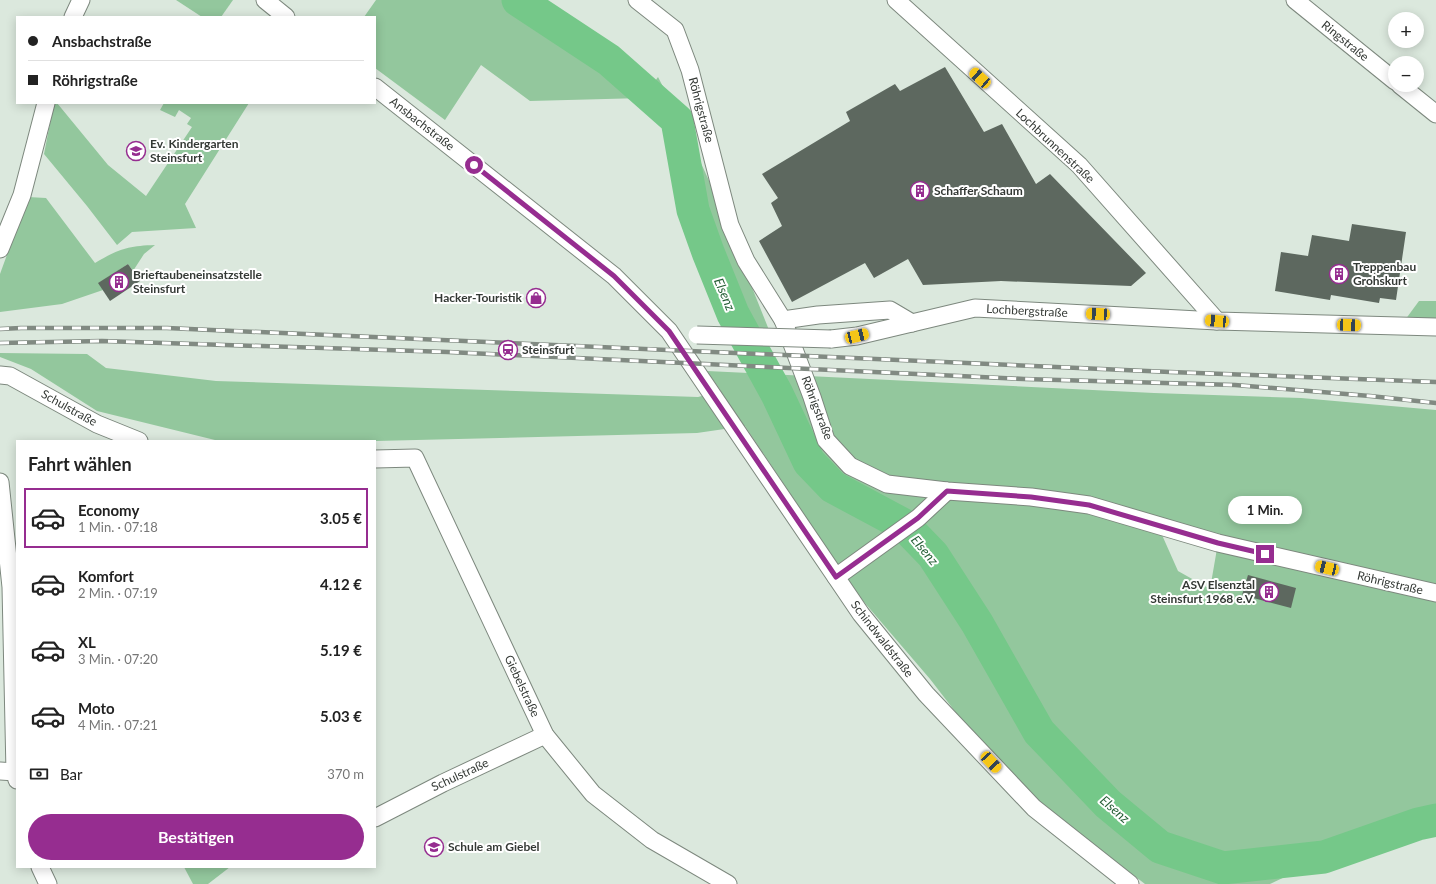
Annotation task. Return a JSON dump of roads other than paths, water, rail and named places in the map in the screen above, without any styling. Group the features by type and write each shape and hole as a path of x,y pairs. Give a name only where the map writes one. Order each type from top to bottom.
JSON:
{"street":[{"path":"73,16 80,0"},
{"path":"265,0 285,16"},
{"name":"Röhrigstraße","path":"637,0 675,30 690,70 730,225 746,261 783,320 812,397 826,440 850,466 887,484 947,491 1031,497 1089,505 1218,543 1436,594"},
{"name":"Lochbrunnenstraße","path":"896,0 1078,165 1217,321"},
{"name":"Ringstraße","path":"1294,0 1388,75"},
{"name":"Ansbachstraße","path":"376,88 614,276 669,331 683,351"},
{"path":"1410,92 1434,109"},
{"path":"0,249 22,195 46,104"},
{"name":"Lochbergstraße","path":"669,331 697,335 832,339 857,336 975,308 1217,321 1436,327"},
{"path":"783,320 818,315 890,310 912,323"},
{"name":"Schindwaldstraße","path":"683,351 861,614 926,694 1034,808 1130,884"},
{"name":"Schulstraße","path":"0,375 10,376 98,424 137,440"},
{"name":"Giebelstraße","path":"376,459 415,458 545,735 592,794 652,840 728,884"},
{"path":"0,482 11,774"},
{"path":"836,577 918,518 947,491"},
{"name":"Schulstraße","path":"376,817 443,783 545,735"},
{"path":"40,868 48,884"}],"waterway":[{"name":"Elsenz","path":"518,0 609,60 677,120 693,210 708,252 733,314 777,394 809,462 833,487 904,525 933,555 977,623 1039,732 1108,804 1160,847 1223,868 1324,857 1418,824 1436,820"}],"railway":[{"path":"0,329 167,328 1170,372 1436,382"},
{"path":"0,343 102,341 448,352 1024,379 1235,385 1436,403"}],"place":[{"name":"Ev. Kindergarten Steinsfurt","path":"136,151"},
{"name":"Schaffer Schaum","path":"920,191"},
{"name":"Treppenbau Grohskurt","path":"1339,274"},
{"name":"Brieftaubeneinsatzstelle Steinsfurt","path":"119,282"},
{"name":"Hacker-Touristik","path":"536,298"},
{"name":"Steinsfurt","path":"508,350"},
{"name":"ASV Elsenztal Steinsfurt 1968 e.V.","path":"1269,592"},
{"name":"Schule am Giebel","path":"434,847"}]}
